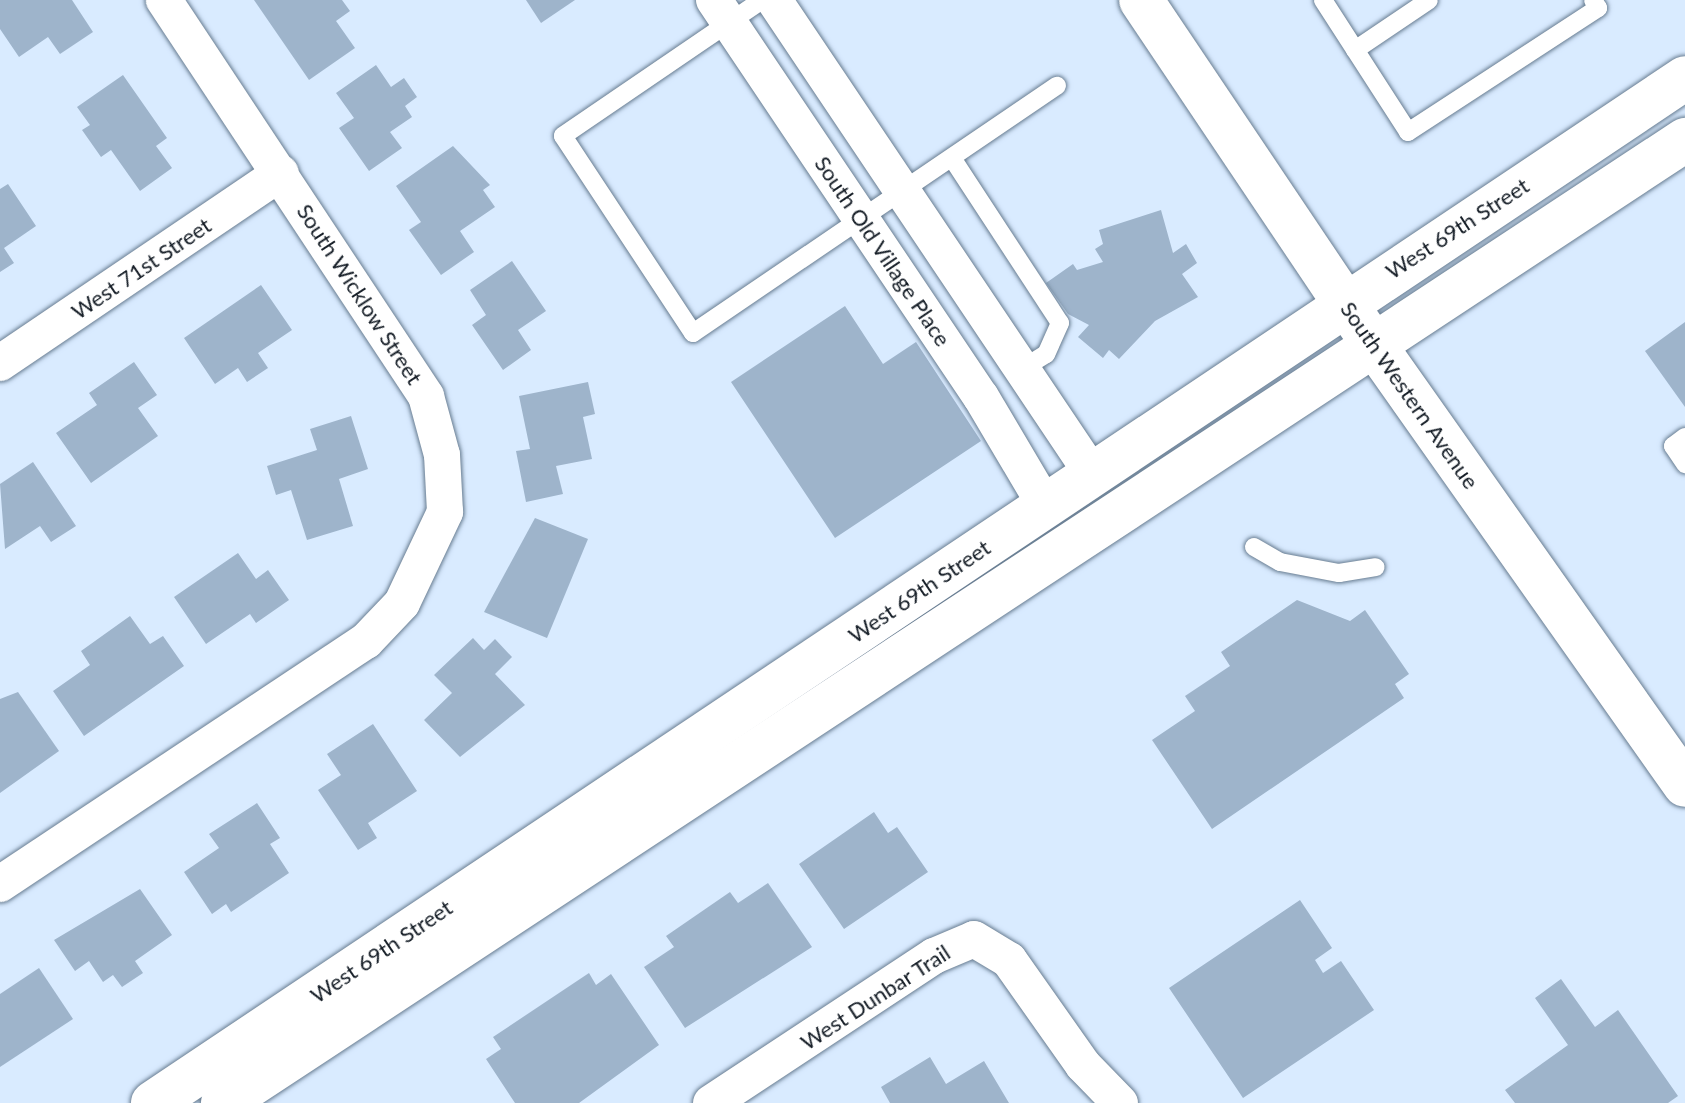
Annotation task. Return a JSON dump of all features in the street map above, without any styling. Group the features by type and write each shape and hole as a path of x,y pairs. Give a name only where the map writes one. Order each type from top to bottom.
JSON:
{"main road":[{"name":"South Western Avenue","path":"1141,0 1344,302 1685,785"},
{"name":"West 69th Street","path":"153,1103 1046,507 1344,302 1685,78"},
{"name":"West 69th Street","path":"223,1103 1372,341 1685,140"}],"street":[{"name":"South Wicklow Street","path":"0,884 366,641 402,603 427,560 445,512 442,455 426,396 164,0"},
{"path":"774,0 1093,475"},
{"name":"South Old Village Place","path":"721,12 861,218 1046,507"},
{"name":"West 71st Street","path":"0,363 281,173"},
{"name":"West Dunbar Trail","path":"711,1103 934,956 974,939 1009,960 1083,1065 1120,1103"}],"lane":[{"path":"762,0 721,12 563,136 693,333 1057,86"},
{"path":"1323,0 1408,132 1598,8 1593,0"},
{"path":"1355,50 1429,0"},
{"path":"952,158 1060,323 1046,354 1022,369"},
{"path":"1685,437 1673,446 1685,464"},
{"path":"1254,547 1280,562 1339,573 1376,567"}],"building":[{"path":"0,0 72,0 93,32 60,54 48,37 19,57 0,29"},
{"path":"254,0 342,0 350,11 336,21 355,48 309,80"},
{"path":"526,0 575,0 541,23"},
{"path":"376,65 391,87 404,78 417,97 405,106 412,117 390,132 402,148 369,171 339,128 354,118 336,93"},
{"path":"123,75 167,138 156,146 172,168 140,191 111,150 101,157 82,130 90,125 77,107"},
{"path":"453,146 490,185 483,190 495,207 460,231 474,252 441,275 409,230 421,222 396,186"},
{"path":"8,184 36,226 4,248 14,263 0,272 0,189"},
{"path":"1161,210 1173,253 1186,244 1197,263 1182,274 1198,297 1155,321 1119,359 1109,350 1103,358 1078,337 1089,325 1068,314 1046,283 1073,264 1077,270 1103,262 1095,249 1103,244 1099,230"},
{"path":"512,261 546,311 518,330 531,350 503,370 472,325 486,315 470,290"},
{"path":"261,285 292,330 258,353 268,368 247,382 238,368 215,384 184,338"},
{"path":"845,306 883,364 916,342 981,441 835,538 731,382"},
{"path":"1685,322 1685,407 1645,351"},
{"path":"134,362 157,395 138,408 158,436 91,483 56,433 97,405 89,393"},
{"path":"588,382 595,414 583,417 592,459 556,466 563,494 526,502 516,451 530,449 519,396"},
{"path":"351,416 368,469 339,479 353,526 307,540 291,490 276,495 267,466 317,450 310,429"},
{"path":"33,462 76,526 51,542 40,526 5,549 0,484"},
{"path":"535,518 588,539 547,638 484,612"},
{"path":"238,553 256,579 268,570 289,600 256,623 250,614 206,644 174,597"},
{"path":"1297,600 1350,621 1365,610 1409,674 1395,684 1404,698 1212,829 1152,740 1195,711 1185,696 1230,666 1221,652"},
{"path":"130,616 150,644 163,636 184,666 84,736 53,691 90,665 81,651"},
{"path":"473,638 484,650 495,639 512,657 495,674 525,705 460,757 424,720 452,693 434,675"},
{"path":"18,692 59,751 0,793 0,699"},
{"path":"373,724 417,791 368,823 377,838 358,850 318,790 341,775 327,754"},
{"path":"257,803 280,838 270,844 289,873 231,912 226,904 212,914 184,872 219,848 209,834"},
{"path":"874,812 888,833 897,827 928,872 844,929 799,864"},
{"path":"768,883 812,947 685,1028 644,967 674,947 666,936 730,892 738,903"},
{"path":"140,889 172,935 135,961 143,973 122,987 113,975 103,982 89,961 75,971 54,940"},
{"path":"1300,900 1332,948 1315,960 1323,973 1341,961 1374,1010 1243,1098 1169,988"},
{"path":"39,968 73,1019 0,1067 0,994"},
{"path":"589,973 596,985 611,974 659,1045 579,1103 515,1103 486,1059 501,1049 493,1037"},
{"path":"1561,979 1595,1027 1618,1010 1678,1096 1668,1103 1515,1103 1505,1090 1568,1045 1535,998"},
{"path":"930,1057 946,1084 984,1061 1009,1103 890,1103 881,1087"}]}
